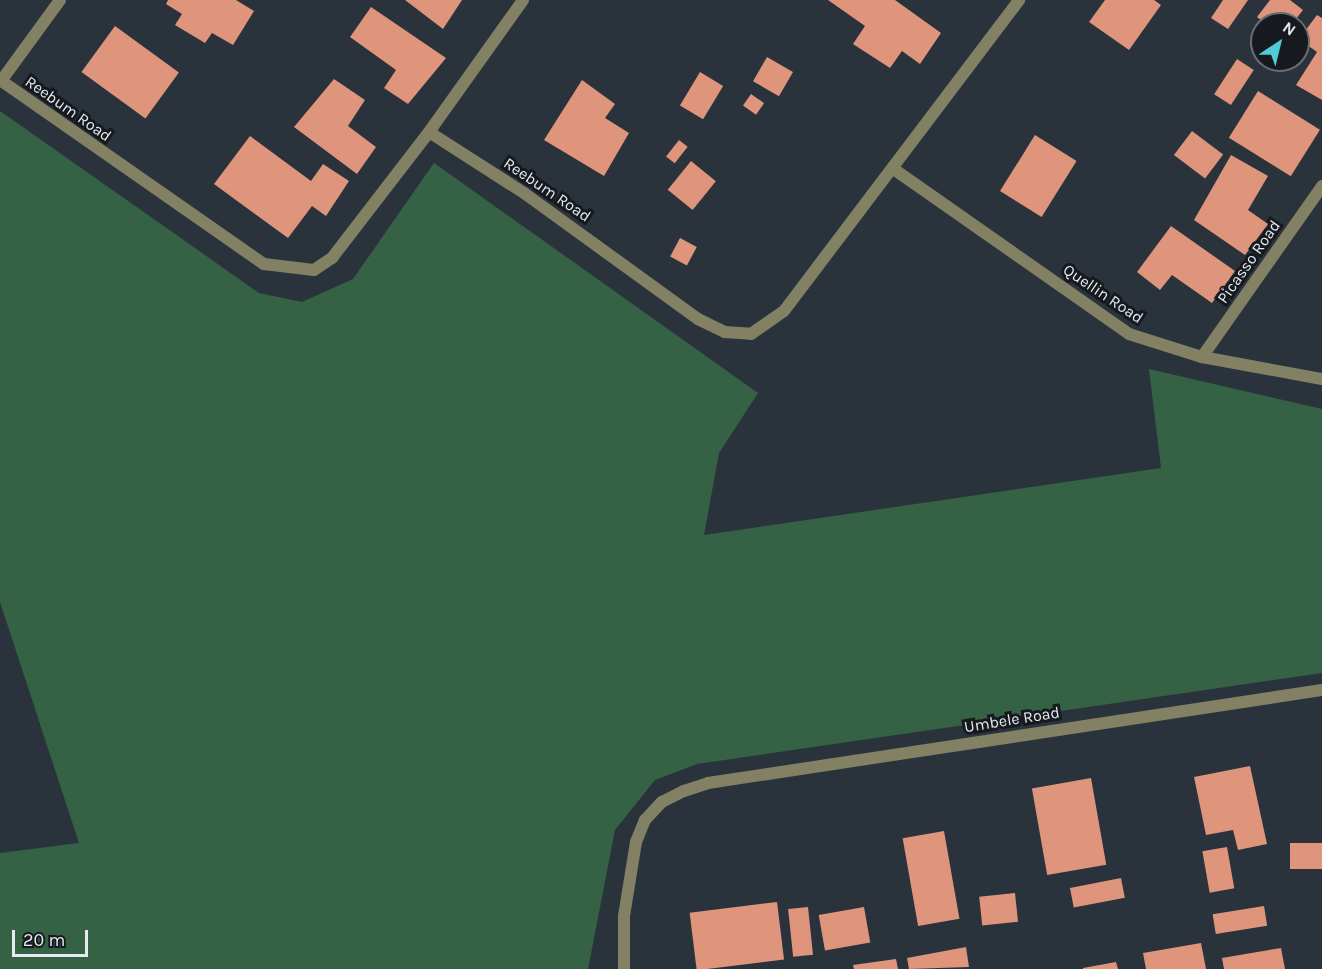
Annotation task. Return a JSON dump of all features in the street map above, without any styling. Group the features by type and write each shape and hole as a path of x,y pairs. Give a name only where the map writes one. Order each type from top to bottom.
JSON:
{"street":[{"path":"0,81 60,0"},
{"path":"429,132 523,0"},
{"name":"Reebum Road","path":"0,81 240,252 290,271 314,270 332,258 429,132 725,332 751,334 776,319 895,170 1019,0"},
{"name":"Quellin Road","path":"895,170 1129,334 1202,357 1322,379"},
{"name":"Picasso Road","path":"1202,357 1322,186"},
{"name":"Umbele Road","path":"624,969 624,916 645,820 662,802 708,783 1322,690"}],"green space":[{"path":"0,111 259,293 302,302 353,279 434,163 758,393 719,453 704,535 1161,468 1149,369 1322,409 1322,673 697,764 655,780 615,830 588,969 0,969 0,853 79,843 0,602"}],"building":[{"path":"168,0 236,0 254,11 233,45 212,33 205,43 175,25 182,14 166,4"},
{"path":"405,0 462,0 443,29"},
{"path":"828,0 895,0 941,33 920,64 902,51 890,68 853,44 865,26"},
{"path":"1105,0 1154,0 1161,5 1129,50 1089,22"},
{"path":"1223,0 1248,0 1228,29 1211,18"},
{"path":"1270,0 1290,0 1303,10 1301,12 1261,12"},
{"path":"371,7 446,58 408,104 384,88 396,70 350,37"},
{"path":"1317,15 1322,18 1322,100 1296,85 1304,72 1310,72 1310,63 1317,52 1310,47 1310,24"},
{"path":"115,26 179,72 145,119 81,72"},
{"path":"767,57 793,72 779,96 753,81"},
{"path":"1237,59 1250,67 1250,72 1252,72 1231,105 1214,94"},
{"path":"700,72 723,86 703,119 680,105"},
{"path":"334,79 365,100 348,126 376,147 357,174 294,127"},
{"path":"582,80 615,104 605,118 629,133 604,176 544,140"},
{"path":"1258,91 1320,130 1291,176 1229,138"},
{"path":"751,94 764,103 756,115 743,105"},
{"path":"1192,131 1223,154 1205,178 1174,155"},
{"path":"1035,135 1077,161 1042,217 1000,191"},
{"path":"250,136 311,181 323,164 349,181 326,216 312,206 288,238 214,184"},
{"path":"679,140 688,147 675,163 666,157"},
{"path":"1231,155 1268,176 1248,210 1268,224 1245,255 1194,220"},
{"path":"691,161 716,181 693,210 668,190"},
{"path":"1171,226 1235,271 1212,303 1172,275 1160,290 1137,272"},
{"path":"680,238 697,247 687,265 670,257"},
{"path":"1250,766 1267,844 1238,850 1233,830 1206,835 1194,777"},
{"path":"1091,778 1106,865 1047,875 1032,788"},
{"path":"944,831 959,919 918,926 903,838"},
{"path":"1290,843 1322,843 1322,869 1290,869"},
{"path":"1227,847 1234,888 1210,893 1202,851"},
{"path":"1121,878 1125,898 1074,908 1070,888"},
{"path":"1015,893 1018,922 982,926 979,897"},
{"path":"777,902 784,960 697,969 690,913"},
{"path":"1264,906 1267,926 1216,934 1213,914"},
{"path":"808,907 813,955 793,957 788,909"},
{"path":"864,907 870,942 825,950 819,915"},
{"path":"1201,943 1206,969 1146,969 1143,953"},
{"path":"966,947 969,967 909,969 907,958"},
{"path":"1281,948 1285,969 1224,969 1222,958"},
{"path":"896,959 898,969 854,969 853,965"},
{"path":"1116,962 1118,969 1083,969 1083,968"}]}
